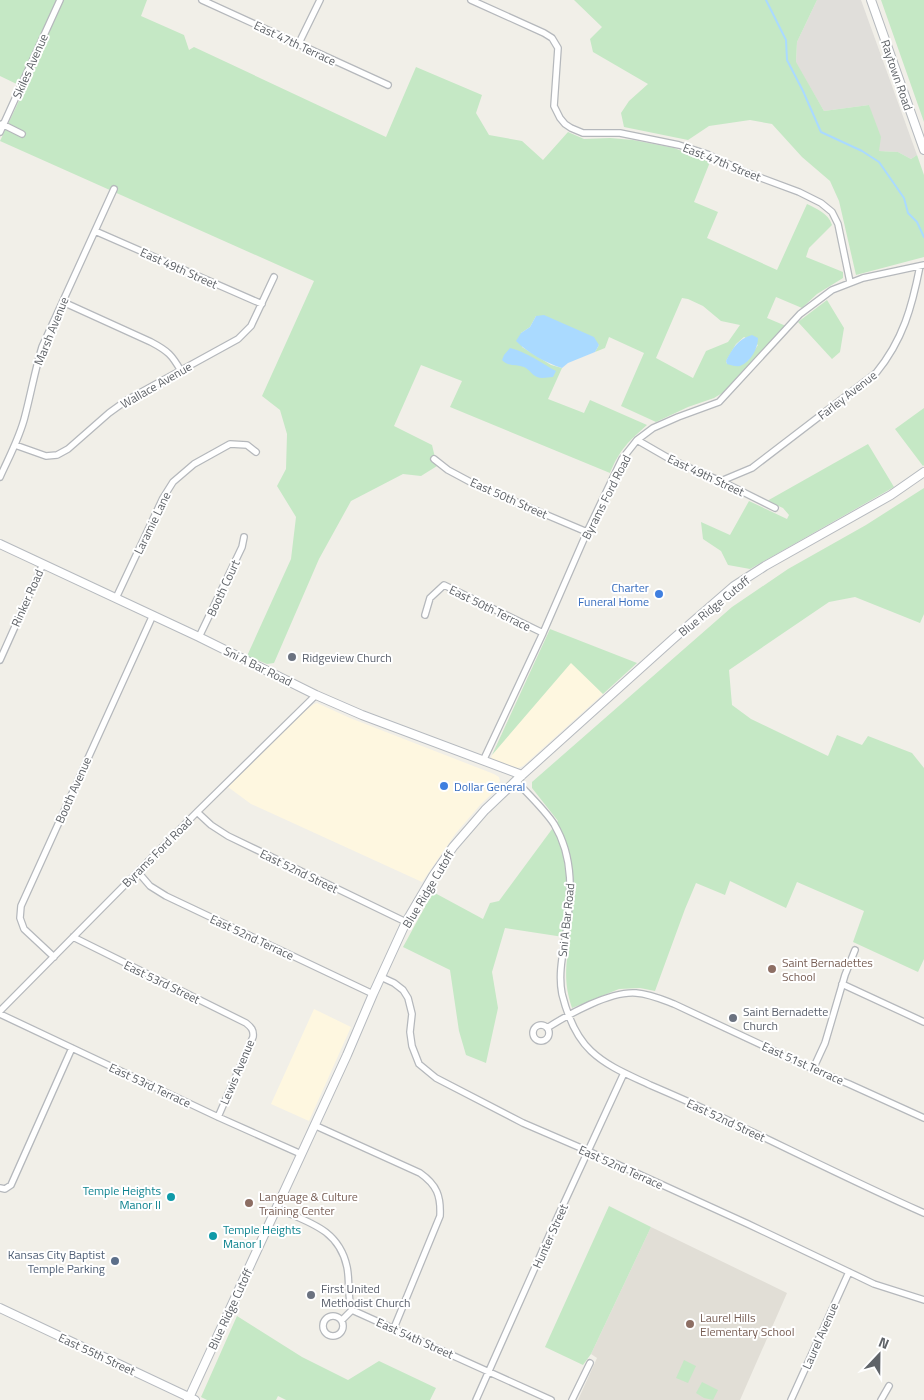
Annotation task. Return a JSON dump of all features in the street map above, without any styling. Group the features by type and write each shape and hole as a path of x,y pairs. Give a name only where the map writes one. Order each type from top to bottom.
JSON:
{"main road":[{"name":"Raytown Road","path":"871,0 924,150"},
{"name":"Blue Ridge Cutoff","path":"191,1399 406,922 433,876 453,848 485,810 519,778 734,586 765,566 891,495 924,472"},
{"name":"Sni A Bar Road","path":"0,544 382,724 483,761 519,778"},
{"name":"East 55th Street","path":"0,1308 191,1399"}],"street":[{"name":"Skiles Avenue","path":"0,132 60,0"},
{"name":"East 47th Terrace","path":"202,0 388,85"},
{"path":"298,45 320,0"},
{"name":"East 47th Street","path":"471,0 552,38 558,48 554,106 560,118 571,128 583,133 620,133 679,144 799,192 820,203 832,212 838,224 850,282"},
{"path":"2,124 22,134"},
{"name":"Marsh Avenue","path":"0,477 15,445 25,417 39,356 114,189"},
{"name":"East 49th Street","path":"95,231 262,304"},
{"name":"Byrams Ford Road","path":"483,761 622,458 637,440 653,428 670,420 718,402 800,314 832,290 863,278 922,266"},
{"name":"Farley Avenue","path":"721,481 752,468 876,373 888,359 906,323 922,266"},
{"name":"Wallace Avenue","path":"15,445 46,456 56,455 68,449 127,400 238,339 251,326 274,276"},
{"path":"63,302 164,348 172,356 181,371"},
{"name":"East 49th Street","path":"637,440 670,459 721,481 774,508"},
{"name":"Laramie Lane","path":"116,598 163,498 173,482 194,464 230,444 247,444 256,452"},
{"name":"East 50th Street","path":"434,459 448,470 476,485 587,532"},
{"name":"Booth Court","path":"200,637 242,547 244,537"},
{"name":"Rinker Road","path":"0,660 43,564"},
{"name":"East 50th Terrace","path":"425,615 430,598 444,585 542,633"},
{"name":"Booth Avenue","path":"54,957 24,929 20,918 21,906 152,615"},
{"name":"Byrams Ford Road","path":"0,1013 73,937 316,694"},
{"name":"Sni A Bar Road","path":"519,778 553,823 563,842 569,863 571,880 570,901 560,970 562,993 568,1015"},
{"name":"East 52nd Street","path":"197,812 211,825 228,836 406,922"},
{"name":"East 52nd Terrace","path":"138,872 150,886 166,896 373,994"},
{"name":"East 53rd Street","path":"73,937 251,1027"},
{"path":"813,1069 825,1043 842,984 855,950"},
{"name":"East 52nd Terrace","path":"381,977 403,990 408,998 412,1014 410,1032 412,1046 419,1064 436,1078 523,1123 588,1151 874,1284 924,1300"},
{"path":"842,984 924,1022"},
{"name":"East 51st Terrace","path":"568,1015 619,994 636,993 654,996 924,1118"},
{"name":"East 53rd Terrace","path":"0,1013 218,1117 301,1154"},
{"path":"548,1028 568,1015"},
{"name":"East 52nd Street","path":"568,1015 577,1033 590,1050 624,1074 715,1114 924,1213"},
{"name":"Lewis Avenue","path":"218,1117 253,1037 251,1027"},
{"path":"2,1188 11,1185 72,1048"},
{"name":"Hunter Street","path":"476,1400 624,1074"},
{"path":"314,1126 420,1173 437,1190 441,1203 440,1216 394,1328"},
{"path":"276,1208 322,1229 331,1235 338,1244 347,1267 352,1310 342,1320"},
{"name":"Laurel Avenue","path":"791,1400 849,1272"},
{"name":"East 54th Street","path":"352,1310 551,1400"},
{"path":"572,1400 590,1362"},
{"path":"881,1400 888,1386"}],"shaded area":[{"path":"817,0 861,0 917,155 911,159 898,152 879,151 869,105 824,111 796,63 797,42"},
{"path":"571,662 603,694 523,766 518,768 491,759 492,755"},
{"path":"317,703 499,777 500,781 496,790 456,833 422,882 251,804 228,787 305,711"},
{"path":"314,1009 351,1027 309,1121 271,1104"},
{"name":"Laurel Hills Elementary School","path":"651,1227 787,1293 740,1400 578,1400 597,1358 591,1354"}],"green space":[{"path":"0,0 147,0 141,16 184,35 189,50 194,47 386,137 416,67 482,95 476,113 489,135 522,141 543,160 568,132 584,139 610,138 633,140 674,148 710,162 694,202 718,212 707,238 777,270 807,204 825,214 832,225 809,248 806,257 843,272 843,278 817,294 802,308 776,297 767,318 786,326 724,392 656,422 621,406 644,353 609,337 605,348 595,352 599,345 536,316 530,327 521,333 522,347 551,365 562,368 548,399 584,413 590,400 647,425 625,446 610,473 450,407 462,381 421,365 394,426 432,445 437,466 421,476 403,474 351,501 319,559 274,663 267,664 247,656 291,559 296,517 277,486 286,469 287,434 280,410 262,396 314,281 0,141 25,88 0,76","holes":["682,298 703,306 721,321 740,325 728,342 706,351 693,378 656,358","744,337 758,345 748,360 727,364 726,361 736,344"]},
{"path":"574,0 817,0 797,42 796,62 824,111 869,105 881,137 879,151 898,152 911,159 917,155 924,175 924,257 856,275 839,201 830,181 802,157 772,124 750,120 709,126 688,140 624,127 621,113 629,101 648,84 593,52 590,39 602,27"},
{"path":"881,0 924,0 924,122"},
{"path":"827,300 844,328 840,352 832,359 798,322"},
{"path":"924,408 924,465 923,466 895,429"},
{"path":"868,444 894,487 750,569 728,565 721,551 703,539 701,522 730,535 749,501 787,519 789,515 783,508 767,501"},
{"path":"924,488 924,614 920,623 855,597 829,602 729,670 732,705 751,719 828,756 837,735 862,745 868,736 912,753 924,768 924,959 918,972 853,942 864,911 797,882 786,908 730,881 725,895 696,883 655,991 640,988 619,989 572,1008 567,989 566,973 570,938 505,928 492,972 498,1008 486,1063 466,1055 459,1031 450,970 403,947 433,892 483,919 490,903 499,901 558,821 532,788 532,782 732,607 788,569 866,525"},
{"path":"550,629 637,663 603,694 571,663 492,755"},
{"path":"609,1206 651,1227 591,1354 583,1365 545,1347"},
{"path":"237,1316 302,1357 348,1380 379,1361 436,1388 430,1400 286,1400 278,1396 276,1400 207,1400 201,1397"},
{"path":"684,1360 696,1366 688,1383 676,1378"},
{"path":"702,1382 718,1390 713,1400 704,1398 696,1393"}],"water":[{"path":"544,315 594,337 599,345 595,352 568,363 562,368 526,350 516,341 521,333 530,327 536,316"},
{"path":"752,335 758,338 757,346 751,358 740,366 727,364 726,361 736,345"},
{"path":"510,348 528,355 556,371 553,377 537,377 524,367 504,362 502,360 504,355"}],"waterway":[{"path":"766,0 786,40 787,60 821,132 862,151 879,162 904,198 908,213 917,222 924,237"}],"place":[{"name":"Charter Funeral Home","path":"659,594"},
{"name":"Ridgeview Church","path":"292,657"},
{"name":"Dollar General","path":"444,786"},
{"name":"Saint Bernadettes School","path":"772,969"},
{"name":"Saint Bernadette Church","path":"733,1018"},
{"name":"Temple Heights Manor II","path":"171,1197"},
{"name":"Language & Culture Training Center","path":"249,1203"},
{"name":"Temple Heights Manor I","path":"213,1236"},
{"name":"Kansas City Baptist Temple Parking","path":"115,1261"},
{"name":"First United Methodist Church","path":"311,1295"},
{"name":"Laurel Hills Elementary School","path":"690,1324"}]}
